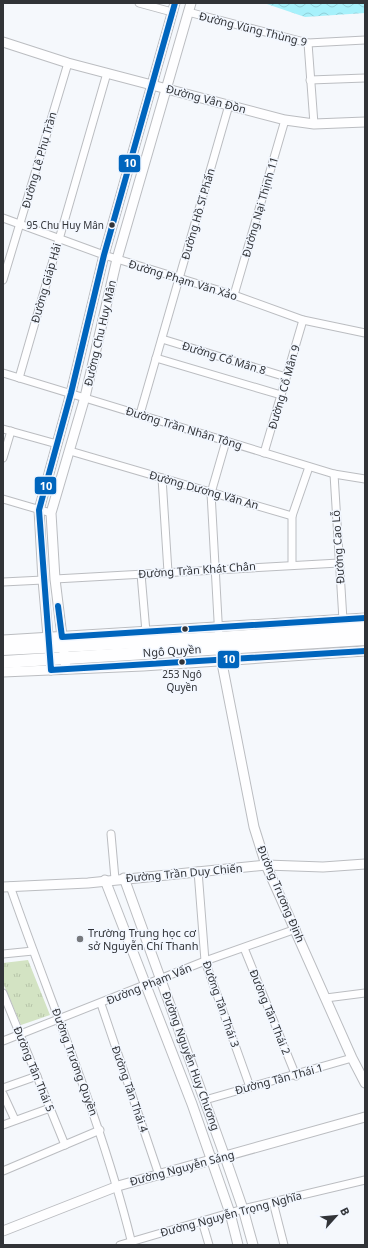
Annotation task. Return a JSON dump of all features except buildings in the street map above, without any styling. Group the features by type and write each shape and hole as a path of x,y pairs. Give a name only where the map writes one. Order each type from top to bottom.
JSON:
{"highway":[{"name":"Ngô Quyền","path":"3,662 65,664 219,638 365,628"},
{"name":"Ngô Quyền","path":"3,649 49,642 219,638 365,639"}],"street":[{"path":"139,3 172,12"},
{"name":"Đường Chu Huy Mân","path":"51,664 43,580 39,510 71,393 104,255 175,3"},
{"name":"Đường Chu Huy Mân","path":"65,664 55,579 51,513 85,397 117,259 190,7"},
{"name":"Đường Vũng Thùng 9","path":"190,7 308,43 365,40"},
{"name":"Đường Vân Đồn","path":"3,42 68,63 285,120 314,124 365,122"},
{"path":"308,43 314,124"},
{"name":"Đường Lê Phụ Trần","path":"3,278 68,63"},
{"name":"Đường Giáp Hải","path":"19,378 106,73"},
{"path":"310,80 365,78"},
{"name":"Đường Hồ Sĩ Phấn","path":"140,414 229,105"},
{"name":"Đường Nại Thịnh 11","path":"234,295 285,120"},
{"name":"Đường Phạm Văn Xảo","path":"3,218 104,255 234,295 303,320 365,333"},
{"name":"Đường Cổ Mân 9","path":"264,453 303,320"},
{"name":"Đường Cổ Mân 8","path":"162,339 286,377"},
{"name":"Đường Cổ Mân 8","path":"156,358 281,394"},
{"name":"Đường Trần Nhân Tông","path":"3,373 309,467 334,474 365,479"},
{"path":"3,429 57,444"},
{"path":"3,458 11,432"},
{"path":"219,638 214,570 211,493 226,441"},
{"name":"Đường Dương Văn An","path":"70,451 292,516"},
{"path":"292,564 292,516 309,467"},
{"name":"Đường Cao Lỗ","path":"334,474 343,620"},
{"path":"162,478 168,572"},
{"path":"3,499 51,513"},
{"name":"Đường Trần Khát Chân","path":"55,579 292,564 339,563"},
{"path":"141,574 146,632"},
{"path":"3,582 43,580"},
{"path":"62,642 146,632 219,638 365,618"},
{"name":"Đường Trương Định","path":"219,638 221,660 254,827 266,865 296,929 352,1058 362,1072 365,1083"},
{"path":"3,640 49,642"},
{"path":"65,664 221,660 365,651"},
{"path":"3,672 51,664"},
{"path":"111,834 120,879"},
{"name":"Đường Trần Duy Chiến","path":"7,886 120,879 266,865 323,866 365,864"},
{"name":"Đường Tân Thái 3","path":"198,871 205,961 250,1087"},
{"name":"Đường Nguyễn Huy Chương","path":"120,879 161,978 243,1209 253,1245"},
{"name":"Đường Nguyễn Huy Chương","path":"105,880 212,1160 230,1213 238,1245"},
{"name":"Đường Trương Quyền","path":"7,886 59,1018 100,1130 118,1186 131,1240"},
{"name":"Đường Phạm Vấn","path":"3,1041 59,1018 101,1004 205,961 296,929"},
{"name":"Đường Tân Thái 2","path":"244,948 296,1076"},
{"path":"3,954 32,951"},
{"name":"Đường Tân Thái 5","path":"3,993 65,1145"},
{"path":"326,998 365,993"},
{"name":"Đường Tân Thái 4","path":"101,1004 159,1175"},
{"name":"Đường Tân Thái 1","path":"205,1100 296,1076 352,1058"},
{"path":"3,1088 37,1076"},
{"path":"3,1094 15,1120"},
{"path":"3,1125 50,1108"},
{"name":"Đường Nguyễn Sáng","path":"3,1231 118,1186 365,1117"},
{"path":"3,1171 100,1130"},
{"name":"Đường Nguyễn Trọng Nghĩa","path":"120,1245 131,1240 243,1209 365,1180"},
{"path":"273,1202 284,1245"},
{"path":"202,1221 209,1245"}],"green space":[{"path":"28,960 50,1015 21,1025 3,983 3,963"}],"water":[{"path":"264,3 365,3 365,13 305,17"}],"transit line":[{"name":"10","path":"175,3 104,255 71,393 39,510 51,670 365,651"},
{"name":"10","path":"58,606 62,637 365,618"}],"place":[{"name":"95 Chu Huy Mân","path":"112,225"},
{"name":"253 Ngô Quyền","path":"182,662"},
{"name":"Trường Trung học cơ sở Nguyễn Chí Thanh","path":"80,939"}]}
